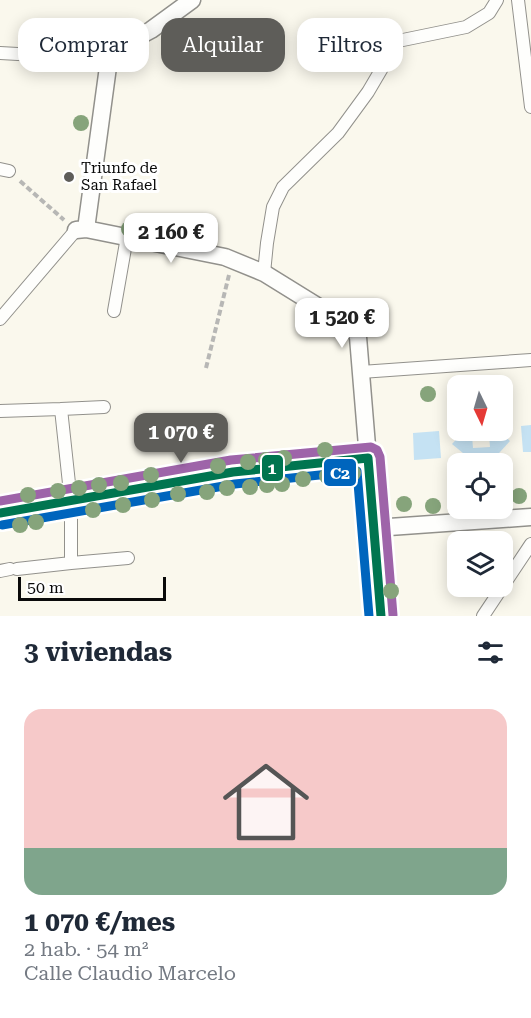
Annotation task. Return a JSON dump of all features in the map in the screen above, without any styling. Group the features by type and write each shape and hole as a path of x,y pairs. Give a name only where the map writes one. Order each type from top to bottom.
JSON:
{"street":[{"path":"149,31 192,0"},
{"path":"264,273 273,207 283,187 338,133 368,92 398,41 466,27 489,13 496,0"},
{"path":"518,0 531,107"},
{"path":"0,53 18,54"},
{"path":"0,319 81,229 108,72"},
{"path":"81,229 225,257 264,273 355,330 358,337 362,372 381,616"},
{"path":"114,311 127,237"},
{"path":"362,372 531,360"},
{"path":"0,411 104,407"},
{"path":"61,409 71,502 71,563"},
{"path":"0,513 233,472 368,458"},
{"path":"375,528 531,517"},
{"path":"483,616 531,544"},
{"path":"9,570 128,558"}],"path":[{"path":"5,170 81,229"},
{"path":"206,368 229,274"}],"water":[{"path":"531,425 531,452 523,452 521,426"},
{"path":"439,431 441,458 414,460 413,433"},
{"path":"455,441 472,441 473,448 490,447 490,441 510,441 499,453 463,453 452,444"}],"transit line":[{"name":"3","path":"0,501 231,460 371,447 377,450 380,457 393,615"},
{"name":"1","path":"368,458 381,616"},
{"name":"1","path":"0,513 233,472 368,458"},
{"name":"C2","path":"2,525 235,484 357,471 369,616"}],"place":[{"name":"Triunfo de San Rafael","path":"69,177"}]}
